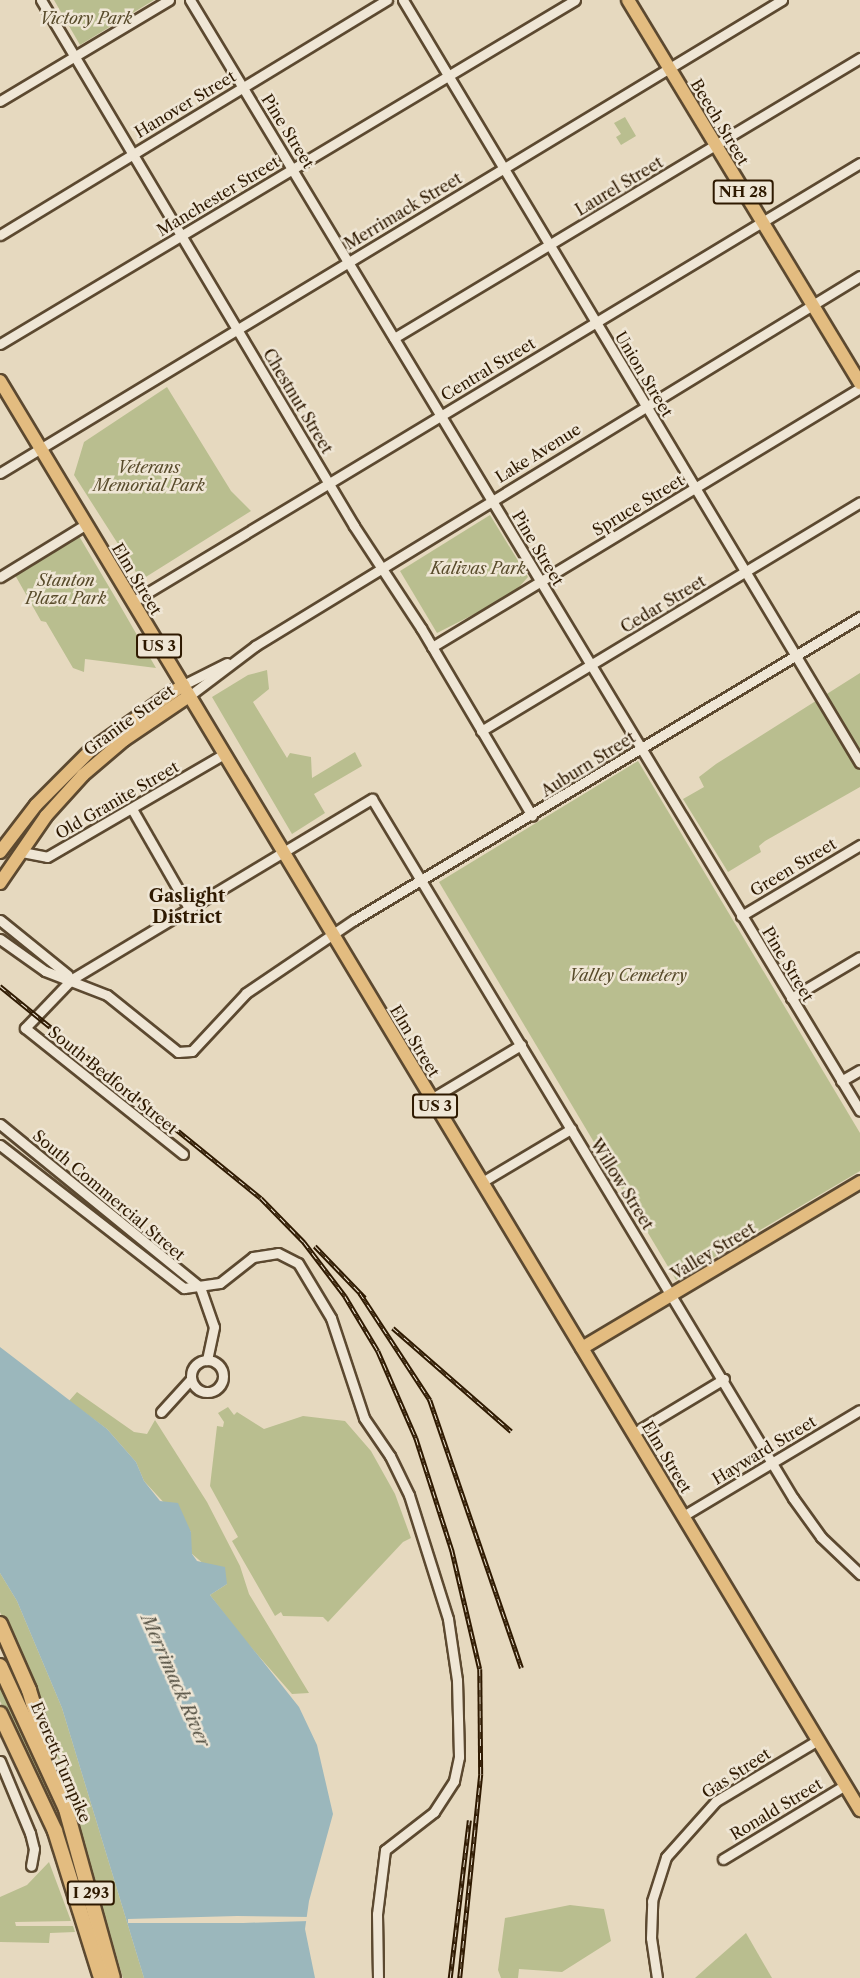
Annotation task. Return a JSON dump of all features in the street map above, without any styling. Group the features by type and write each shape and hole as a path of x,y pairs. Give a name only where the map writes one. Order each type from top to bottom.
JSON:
{"highway":[{"path":"0,1624 29,1690 66,1809"},
{"name":"Everett Turnpike","path":"0,1666 66,1809 113,1978"},
{"name":"Everett Turnpike","path":"0,1714 55,1831 101,1978"},
{"path":"0,1731 55,1831"}],"main road":[{"name":"Beech Street","path":"628,0 860,383"},
{"name":"Elm Street","path":"0,381 332,937 860,1810"},
{"name":"Granite Street","path":"0,883 46,816 83,775 186,691"},
{"name":"Granite Street","path":"0,852 36,805 91,750 186,691"},
{"name":"Valley Street","path":"582,1348 860,1182"}],"street":[{"name":"Chestnut Street","path":"41,0 328,482 432,647 532,816"},
{"path":"0,100 169,0"},
{"name":"Pine Street","path":"190,0 860,1111"},
{"name":"Hanover Street","path":"0,235 387,0"},
{"name":"Union Street","path":"403,0 860,762"},
{"name":"Manchester Street","path":"0,344 575,0"},
{"name":"Merrimack Street","path":"0,473 782,0"},
{"name":"Laurel Street","path":"394,338 860,58"},
{"name":"Central Street","path":"132,602 860,163"},
{"name":"Lake Avenue","path":"186,691 645,405 860,276"},
{"name":"Spruce Street","path":"432,647 542,583 860,388"},
{"name":"Cedar Street","path":"481,731 860,502"},
{"path":"0,577 85,525"},
{"name":"Auburn Street","path":"72,979 107,995 171,1046 187,1053 203,1042 246,993 332,937 860,617"},
{"name":"Old Granite Street","path":"22,852 47,857 224,754"},
{"name":"Willow Street","path":"282,852 372,799 812,1526 860,1574"},
{"path":"132,809 189,908"},
{"name":"Green Street","path":"741,916 860,844"},
{"path":"0,939 38,968 72,979 282,852"},
{"path":"0,920 72,979"},
{"path":"791,998 860,957"},
{"name":"South Bedford Street","path":"72,979 26,1028 183,1154"},
{"path":"431,1099 521,1046"},
{"path":"842,1081 860,1070"},
{"name":"South Commercial Street","path":"0,1124 200,1287"},
{"path":"482,1182 571,1129"},
{"name":"South Commercial Street","path":"0,1146 175,1282 184,1288 200,1287"},
{"path":"207,1360 214,1326 200,1287 220,1282 253,1257 269,1252 292,1259 309,1278 331,1318 364,1418 390,1456 409,1495 453,1643 457,1769 447,1794 434,1812 385,1850 377,1914 378,1978"},
{"path":"191,1379 203,1392 220,1385 220,1366 207,1360"},
{"path":"161,1412 191,1379 195,1366 207,1360"},
{"path":"634,1433 724,1379"},
{"name":"Hayward Street","path":"683,1516 860,1410"},
{"name":"Gas Street","path":"657,1978 651,1938 652,1901 666,1857 716,1801 818,1740"},
{"path":"0,1761 30,1833 34,1850 31,1866"},
{"name":"Ronald Street","path":"723,1859 845,1785"}],"green space":[{"name":"Victory Park","path":"54,0 154,0 80,45"},
{"path":"625,117 636,136 621,145 616,137 621,134 614,123"},
{"name":"Veterans Memorial Park","path":"167,387 231,491 251,511 141,580 74,475 84,442"},
{"name":"Kalivas Park","path":"490,515 528,577 512,595 437,633 400,571"},
{"name":"Stanton Plaza Park","path":"79,536 156,668 85,659 84,672 73,668 46,622 41,621 15,575"},
{"path":"267,670 269,689 253,702 287,758 290,753 311,757 312,778 355,752 362,766 314,794 325,813 292,834 212,697 248,675"},
{"path":"860,673 860,787 765,841 759,846 761,852 728,872 683,799 704,787 699,777 716,764"},
{"name":"Valley Cemetery","path":"638,761 860,1133 860,1171 676,1280 439,882"},
{"path":"77,1392 134,1432 147,1434 155,1420 207,1502 240,1566 249,1594 309,1693 292,1694 242,1637 210,1595 227,1584 191,1553 191,1532 144,1481 136,1462 107,1429 69,1401"},
{"path":"228,1407 234,1415 237,1412 264,1429 303,1416 345,1421 371,1451 395,1494 411,1538 403,1542 328,1622 323,1617 283,1616 281,1612 275,1616 232,1541 238,1537 210,1486 217,1426 223,1427 224,1422 218,1413"},
{"path":"0,1573 17,1601 62,1708 144,1978 123,1978 45,1714 0,1612"},
{"path":"0,1685 30,1746 56,1810 0,1701"},
{"path":"49,1862 71,1921 15,1922 16,1926 73,1926 75,1932 50,1933 49,1943 0,1942 0,1897 27,1885"},
{"path":"570,1905 604,1909 611,1941 562,1972 519,1969 518,1978 501,1978 498,1970 505,1918"},
{"path":"746,1933 772,1978 695,1978"}],"water":[{"name":"Merrimack River","path":"0,1347 107,1429 136,1462 144,1481 160,1501 178,1503 191,1532 192,1554 197,1561 225,1567 227,1584 210,1595 299,1707 317,1745 333,1814 309,1901 305,1929 315,1978 144,1978 62,1708 17,1601 0,1573"}],"pier":[{"path":"237,1916 310,1917 309,1921 128,1923 128,1919"}],"railway":[{"path":"0,986 261,1198 304,1242 345,1296 378,1351 416,1438 452,1550 480,1669 481,1774 460,1978"},
{"path":"315,1246 365,1298"},
{"path":"360,1293 430,1400 522,1668"},
{"path":"393,1328 511,1431"},
{"path":"450,1978 469,1820"}],"district":[{"name":"Gaslight District","path":"187,907"}]}
